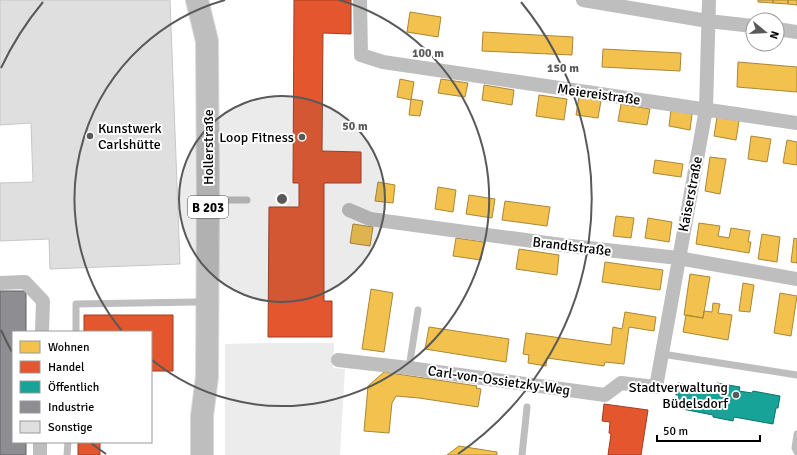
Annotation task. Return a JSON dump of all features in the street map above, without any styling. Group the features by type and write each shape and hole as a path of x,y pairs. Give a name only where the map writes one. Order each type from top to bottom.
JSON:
{"main road":[{"name":"Hollerstraße","path":"196,0 193,43 202,200 207,376 202,416 202,455"},
{"name":"Hollerstraße","path":"202,200 196,302 196,376 202,416"}],"street":[{"name":"Meiereistraße","path":"360,0 361,55 383,62 797,123"},
{"path":"583,0 745,25"},
{"name":"Kaiserstraße","path":"656,387 706,109 709,0"},
{"path":"785,30 797,32"},
{"name":"Brandtstraße","path":"349,210 370,219 562,245 678,258 797,279"},
{"path":"0,283 25,282 43,301 42,331"},
{"name":"Carl-von-Ossietzky-Weg","path":"338,360 409,368 605,395 621,383 656,387"},
{"path":"40,443 40,455"}],"lane":[{"path":"202,200 247,200"},
{"path":"76,331 76,304 196,302"},
{"path":"409,368 418,310"},
{"path":"662,354 797,375"},
{"path":"522,455 527,407"},
{"path":"797,434 795,448 797,452"},
{"path":"67,455 68,443"}],"shaded area":[{"path":"334,343 333,368 345,369 340,455 225,455 225,344"}],"building: Wohnen":[{"path":"758,0 773,0 773,3 758,2"},
{"path":"773,0 788,0 788,4 773,3"},
{"path":"788,0 797,0 797,5 788,4"},
{"path":"410,12 441,17 438,37 407,32"},
{"path":"483,32 573,37 572,55 482,51"},
{"path":"603,49 681,53 680,71 602,67"},
{"path":"738,62 797,67 797,92 737,87"},
{"path":"400,79 414,82 411,100 397,97"},
{"path":"441,79 468,83 465,97 438,93"},
{"path":"484,85 514,90 512,105 482,100"},
{"path":"539,95 567,99 564,120 536,116"},
{"path":"579,97 601,101 598,118 576,115"},
{"path":"411,99 423,101 420,116 409,115"},
{"path":"621,104 650,109 647,125 618,121"},
{"path":"671,110 692,114 690,130 669,126"},
{"path":"717,117 739,121 736,140 714,136"},
{"path":"751,136 771,139 767,162 748,159"},
{"path":"787,140 797,142 797,165 783,163"},
{"path":"710,157 726,159 720,194 705,191"},
{"path":"655,160 683,164 681,177 653,173"},
{"path":"378,182 395,185 393,203 375,201"},
{"path":"438,187 456,190 453,212 435,209"},
{"path":"469,195 495,199 492,218 466,214"},
{"path":"505,201 550,207 547,226 502,220"},
{"path":"616,216 634,218 631,238 613,236"},
{"path":"648,218 672,222 669,242 645,238"},
{"path":"699,223 720,226 718,236 729,238 731,228 750,231 748,242 751,242 749,253 696,244"},
{"path":"353,224 373,227 370,246 350,243"},
{"path":"762,234 780,237 777,262 758,259"},
{"path":"456,238 484,242 481,260 453,256"},
{"path":"794,238 797,239 797,263 791,262"},
{"path":"519,249 559,255 557,275 516,269"},
{"path":"605,262 663,270 660,290 602,282"},
{"path":"690,274 710,277 703,318 684,315"},
{"path":"743,283 754,285 750,312 739,311"},
{"path":"371,289 393,293 384,352 362,349"},
{"path":"780,293 797,296 791,336 774,333"},
{"path":"713,303 720,304 718,313 732,315 728,340 683,332 686,315 703,318 704,311 712,312"},
{"path":"625,312 656,317 654,331 629,327 624,364 605,362 604,366 547,358 546,366 528,363 529,355 523,354 526,333 611,345 613,327 622,329"},
{"path":"429,327 509,339 506,362 425,349"},
{"path":"384,372 477,386 476,388 481,389 478,407 396,396 392,403 389,433 364,431 368,386"},
{"path":"459,446 497,452 497,455 447,455"}],"building: Handel":[{"path":"294,0 351,0 351,34 323,33 322,151 361,152 361,183 324,183 324,301 332,301 332,337 268,337 269,207 299,207 299,183 293,183"},
{"path":"84,315 173,315 173,371 152,371 152,331 84,331"},
{"path":"604,404 648,410 641,455 608,455 611,434 609,433 610,422 602,421"},
{"path":"78,443 100,443 100,455 78,455"}],"building: Öffentlich":[{"path":"678,383 716,390 717,383 740,387 739,391 752,393 753,391 780,396 773,424 734,417 733,421 713,417 713,415 677,408 679,395 676,395"}],"building: Industrie":[{"path":"0,291 26,291 26,331 12,331 12,443 26,443 26,455 0,455"}],"building: Sonstige":[{"name":"Kunstwerk Carlshütte","path":"0,0 170,0 180,264 50,269 49,239 0,241 0,183 33,182 31,123 0,125"}],"place":[{"name":"Kunstwerk Carlshütte","path":"90,136"},
{"name":"Loop Fitness","path":"302,137"},
{"name":"Stadtverwaltung Büdelsdorf","path":"736,395"}]}
